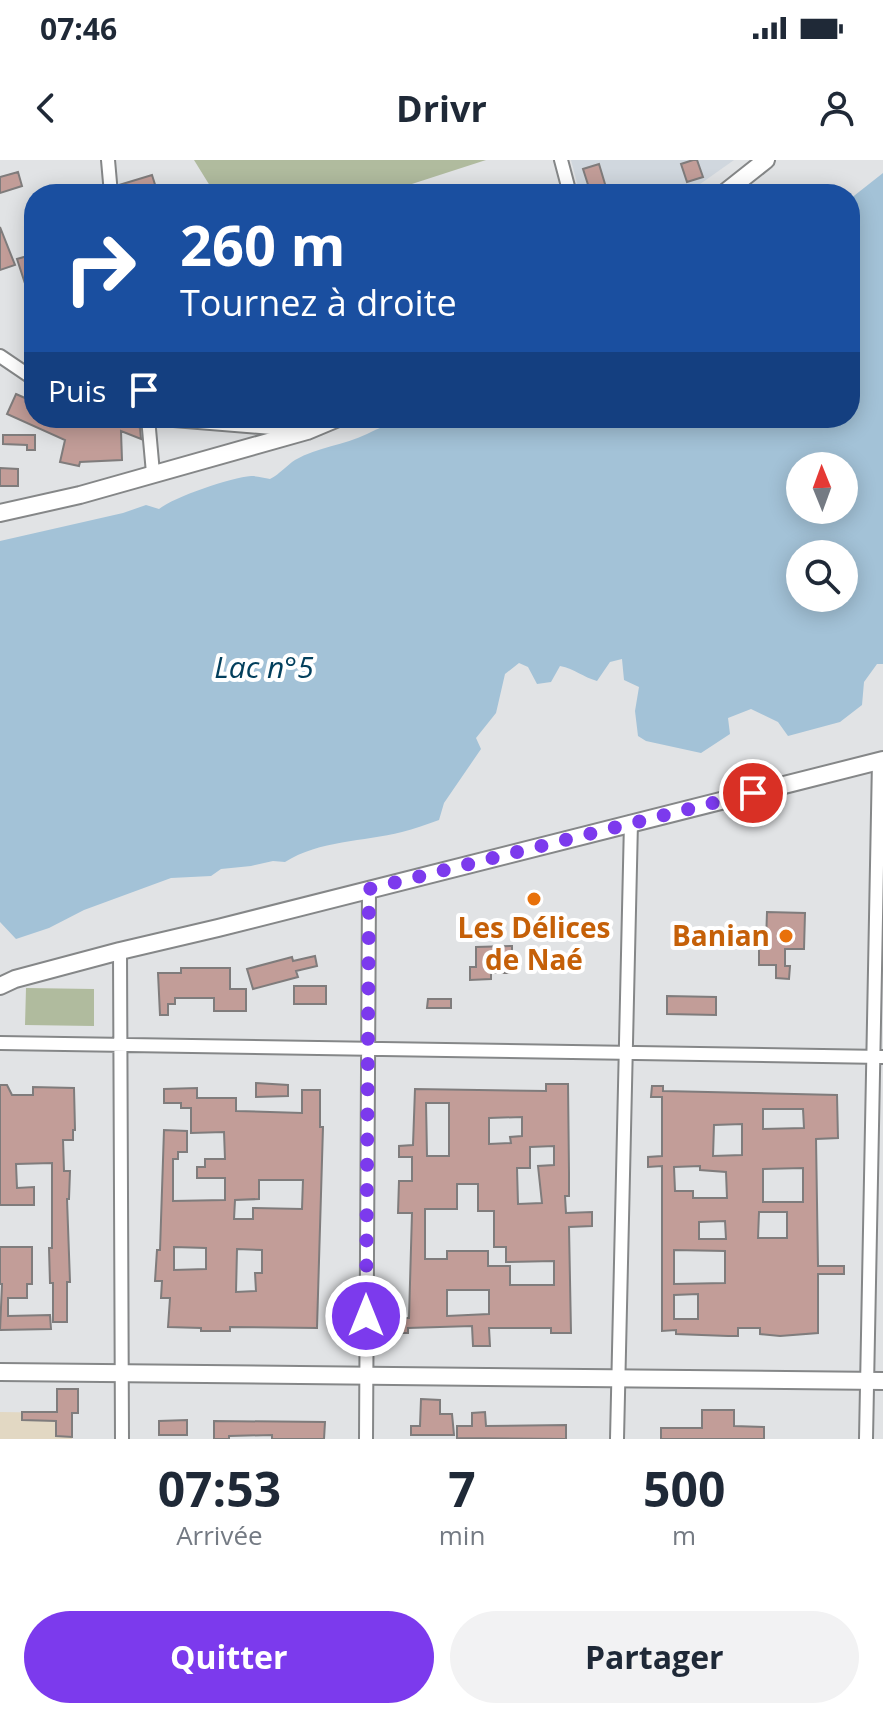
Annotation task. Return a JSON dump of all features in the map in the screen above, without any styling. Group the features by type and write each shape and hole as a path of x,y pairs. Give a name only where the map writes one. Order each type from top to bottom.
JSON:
{"street":[{"path":"108,160 110,184"},
{"path":"561,160 567,184"},
{"path":"736,184 766,160"},
{"path":"0,356 24,372"},
{"path":"150,428 153,473"},
{"path":"271,428 307,431"},
{"path":"0,513 80,495 314,428"},
{"path":"0,986 15,979 120,951 881,760 874,1381 866,1439"},
{"path":"617,1439 631,822"},
{"path":"366,1439 369,889"},
{"path":"120,951 122,1439"},
{"path":"0,1043 878,1057"},
{"path":"0,1372 874,1381"}],"shaded area":[{"path":"571,160 734,160 700,184 577,184"},
{"path":"0,1412 72,1413 72,1439 0,1439"}],"green space":[{"path":"194,160 486,160 412,184 209,184"},
{"path":"26,988 94,989 94,1026 25,1025"}],"water":[{"name":"Lac n°5","path":"883,173 883,664 877,664 864,682 862,705 840,722 788,736 778,722 751,709 728,718 730,734 701,753 646,741 638,736 635,711 639,687 624,680 622,659 610,662 597,681 560,666 551,682 537,684 528,667 519,663 505,674 496,713 476,738 481,749 444,803 439,820 402,832 313,849 285,862 221,869 211,876 171,878 16,939 0,922 0,541 146,505 159,509 190,494 242,477 270,479 292,462 382,428 860,428 860,191"}],"building":[{"path":"697,160 703,177 687,182 681,164"},
{"path":"599,164 605,184 588,184 583,169"},
{"path":"18,172 22,186 0,193 0,177"},
{"path":"152,175 155,184 122,184"},
{"path":"0,227 15,265 0,270"},
{"path":"24,257 24,280 17,259"},
{"path":"16,394 24,398 24,422 7,414"},
{"path":"38,428 140,428 141,439 121,431 122,460 80,462 79,466 60,462 65,440"},
{"path":"3,435 35,435 35,450 27,450 27,445 3,444"},
{"path":"0,468 18,469 18,486 0,486"},
{"path":"767,912 805,913 804,949 785,949 785,966 790,966 789,979 776,978 776,965 759,965 759,942 766,942"},
{"path":"512,946 512,973 491,973 491,979 470,980 470,967 476,967 476,947"},
{"path":"315,956 317,966 296,971 298,977 253,989 247,969 292,957 293,961"},
{"path":"181,968 230,968 230,989 246,989 246,1011 214,1011 214,998 175,998 175,1004 168,1004 168,1015 160,1015 158,973 181,973"},
{"path":"294,986 326,986 326,1004 294,1004"},
{"path":"667,996 716,997 716,1015 667,1014"},
{"path":"428,999 451,999 451,1008 427,1008"},
{"path":"256,1083 288,1085 288,1096 256,1097"},
{"path":"546,1084 568,1084 569,1196 565,1196 566,1213 592,1212 592,1226 569,1227 571,1333 551,1333 551,1328 489,1328 490,1346 473,1346 472,1326 408,1328 408,1333 394,1333 394,1318 409,1318 412,1213 398,1213 399,1181 412,1181 412,1157 399,1157 399,1146 413,1145 415,1089 546,1091","holes":["426,1103 449,1103 449,1156 427,1156","522,1117 522,1136 510,1137 511,1143 489,1144 489,1118","554,1146 554,1165 538,1166 542,1203 518,1204 517,1168 530,1168 530,1147","457,1184 478,1184 478,1211 494,1211 494,1247 506,1247 506,1262 554,1261 554,1285 510,1285 510,1266 488,1266 488,1251 447,1251 447,1259 425,1259 425,1209 457,1209","447,1290 489,1290 489,1314 447,1316"]},
{"path":"0,1085 7,1085 12,1095 33,1095 33,1087 74,1088 73,1140 63,1140 64,1171 70,1171 67,1199 70,1282 67,1282 67,1322 53,1322 49,1248 52,1248 52,1163 16,1164 17,1188 34,1187 34,1205 0,1205"},
{"path":"652,1086 663,1086 663,1091 837,1095 838,1138 816,1139 818,1266 844,1266 844,1274 818,1274 818,1333 780,1336 760,1334 760,1328 738,1328 738,1336 662,1331 662,1166 648,1167 648,1157 662,1156 662,1097 651,1097","holes":["763,1109 803,1109 804,1128 763,1129","742,1124 742,1155 713,1156 714,1125","700,1166 700,1170 726,1172 727,1198 693,1198 693,1191 675,1191 674,1167","803,1168 803,1202 763,1202 763,1169","759,1212 787,1212 787,1238 758,1238","725,1221 726,1239 699,1239 699,1222","674,1250 725,1251 725,1283 674,1284","698,1294 698,1319 674,1319 674,1295"]},
{"path":"197,1088 197,1098 236,1098 236,1111 302,1113 302,1090 320,1090 320,1127 323,1127 317,1328 230,1327 230,1331 201,1331 201,1328 168,1327 170,1298 161,1298 162,1281 155,1281 157,1250 160,1250 164,1130 187,1131 187,1152 178,1152 178,1159 173,1159 173,1201 225,1200 225,1178 197,1178 197,1167 205,1167 205,1159 225,1159 224,1132 191,1133 191,1108 181,1108 181,1103 164,1103 164,1089","holes":["259,1180 303,1180 302,1209 253,1208 253,1219 234,1219 235,1200 259,1199","174,1247 206,1248 206,1269 174,1270","237,1249 262,1250 262,1273 255,1273 256,1291 236,1292"]},
{"path":"0,1247 32,1247 32,1284 27,1284 27,1298 8,1298 8,1316 50,1315 51,1329 0,1330"},
{"path":"57,1389 78,1389 78,1413 72,1413 72,1437 56,1436 56,1421 22,1420 22,1412 57,1412"},
{"path":"421,1399 440,1400 440,1414 452,1414 454,1435 411,1435 411,1426 420,1426"},
{"path":"702,1410 734,1410 734,1426 764,1427 764,1439 661,1439 661,1428 702,1428"},
{"path":"485,1412 486,1426 566,1425 566,1439 457,1438 457,1426 472,1426 472,1413"},
{"path":"187,1420 187,1435 159,1435 159,1421"},
{"path":"214,1421 325,1422 324,1439 272,1439 272,1435 214,1439"}],"place":[{"name":"Les Délices de Naé","path":"534,899"},
{"name":"Banian","path":"786,936"}],"route":[{"path":"366,1316 369,889 753,793"}]}
